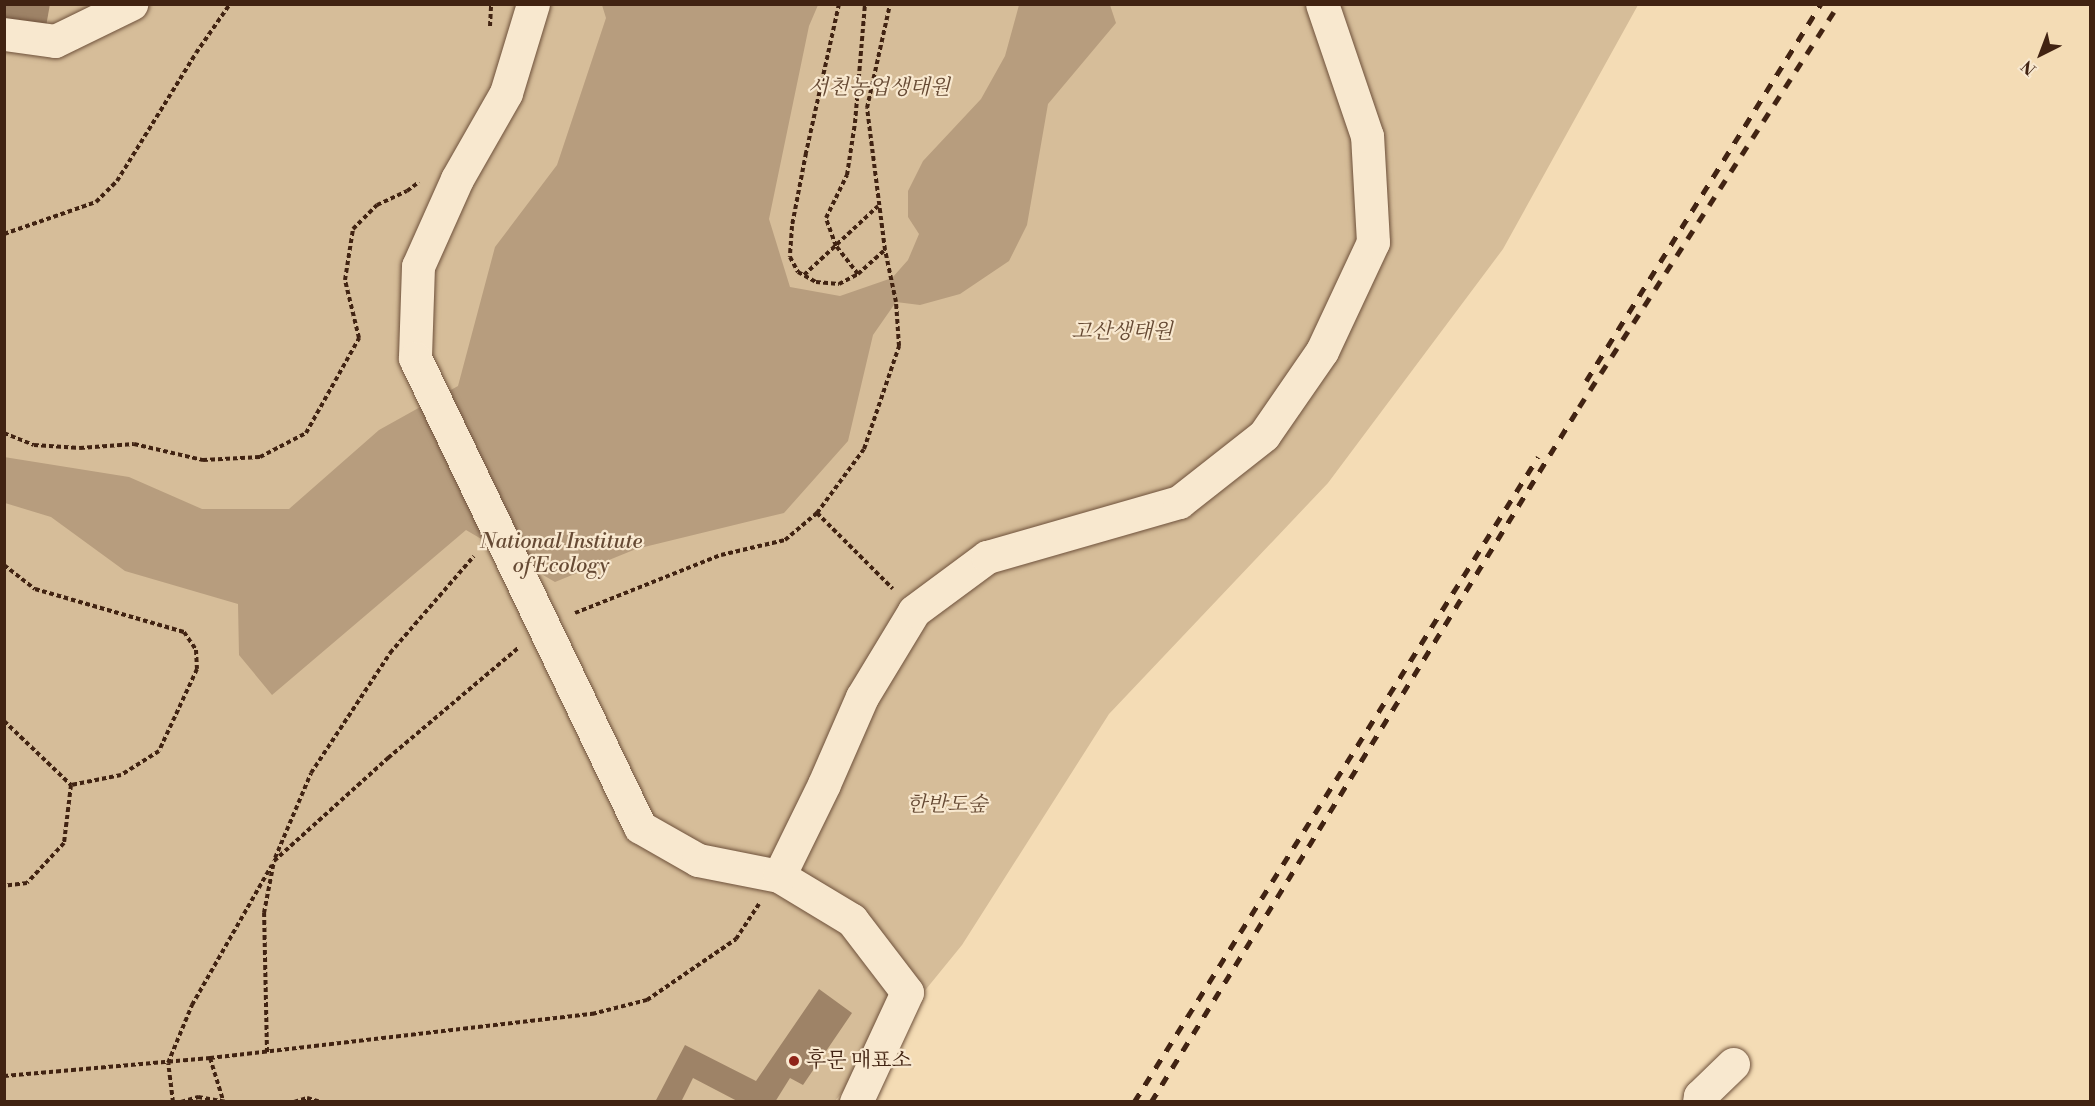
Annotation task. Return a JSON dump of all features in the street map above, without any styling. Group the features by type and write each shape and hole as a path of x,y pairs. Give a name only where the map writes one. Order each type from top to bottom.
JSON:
{"street":[{"path":"4,34 55,41 131,4"},
{"path":"533,4 506,93 457,179 418,266 414,358 640,827 698,860 779,876 852,920 908,992 856,1101"},
{"path":"779,876 824,784 862,697 914,611 987,557 1179,502 1264,435 1322,351 1373,242 1367,136 1322,4"},
{"path":"1699,1101 1700,1096 1733,1064"}],"path":[{"path":"4,234 96,202 117,181 196,53 230,4"},
{"path":"490,4 490,28"},
{"path":"839,4 792,226 790,257 798,272 816,282 838,284 858,274 885,250"},
{"path":"858,274 836,246 826,218 847,175 855,123 865,4"},
{"path":"267,1052 264,913 274,861 388,758 543,626 722,555 785,540 817,513 864,449 899,346 896,302 885,250 867,108 891,4"},
{"path":"4,433 34,444 80,448 135,444 203,460 260,457 306,432 359,338 345,280 353,229 377,205 407,191 424,177"},
{"path":"804,275 879,206"},
{"path":"817,513 914,611"},
{"path":"173,1101 168,1063 192,1005 274,861 311,774 390,653 497,530"},
{"path":"4,565 35,589 183,632 196,650 197,669 159,751 121,775 71,785"},
{"path":"4,721 71,785"},
{"path":"4,886 27,883 64,843 71,785"},
{"path":"4,1076 168,1063 592,1014 647,1000 736,939 779,876"},
{"path":"181,1101 198,1097 225,1101 210,1058"},
{"path":"294,1101 307,1098 321,1101"}],"green space":[{"name":"National Institute of Ecology","path":"5,5 1638,5 1503,249 1328,483 1109,714 962,945 835,1101 5,1102"}],"shaded area":[{"path":"602,5 818,5 809,26 769,219 790,287 840,296 892,278 908,260 919,234 908,217 908,191 923,161 981,99 1005,56 1019,5 1110,5 1116,23 1048,104 1027,225 1009,261 960,294 920,305 896,302 873,335 848,441 784,513 636,549 555,582 466,530 272,695 239,655 238,604 125,571 51,517 5,503 4,457 129,477 202,509 289,509 379,430 458,386 495,247 557,165 606,18"}],"building":[{"path":"4,4 50,4 45,32 4,23"},
{"name":"후문 매표소","path":"819,989 852,1013 803,1085 790,1078 775,1102 739,1102 693,1078 681,1102 655,1102 685,1045 756,1081"}],"railway":[{"path":"1586,381 1821,4"},
{"path":"1151,1102 1579,407 1839,4"},
{"path":"1134,1102 1538,457"}],"place":[{"name":"후문 매표소","path":"794,1061"}],"park label":[{"name":"서천농업생태원","path":"879,88"},
{"name":"고산생태원","path":"1122,332"},
{"name":"한반도숲","path":"947,805"}]}
